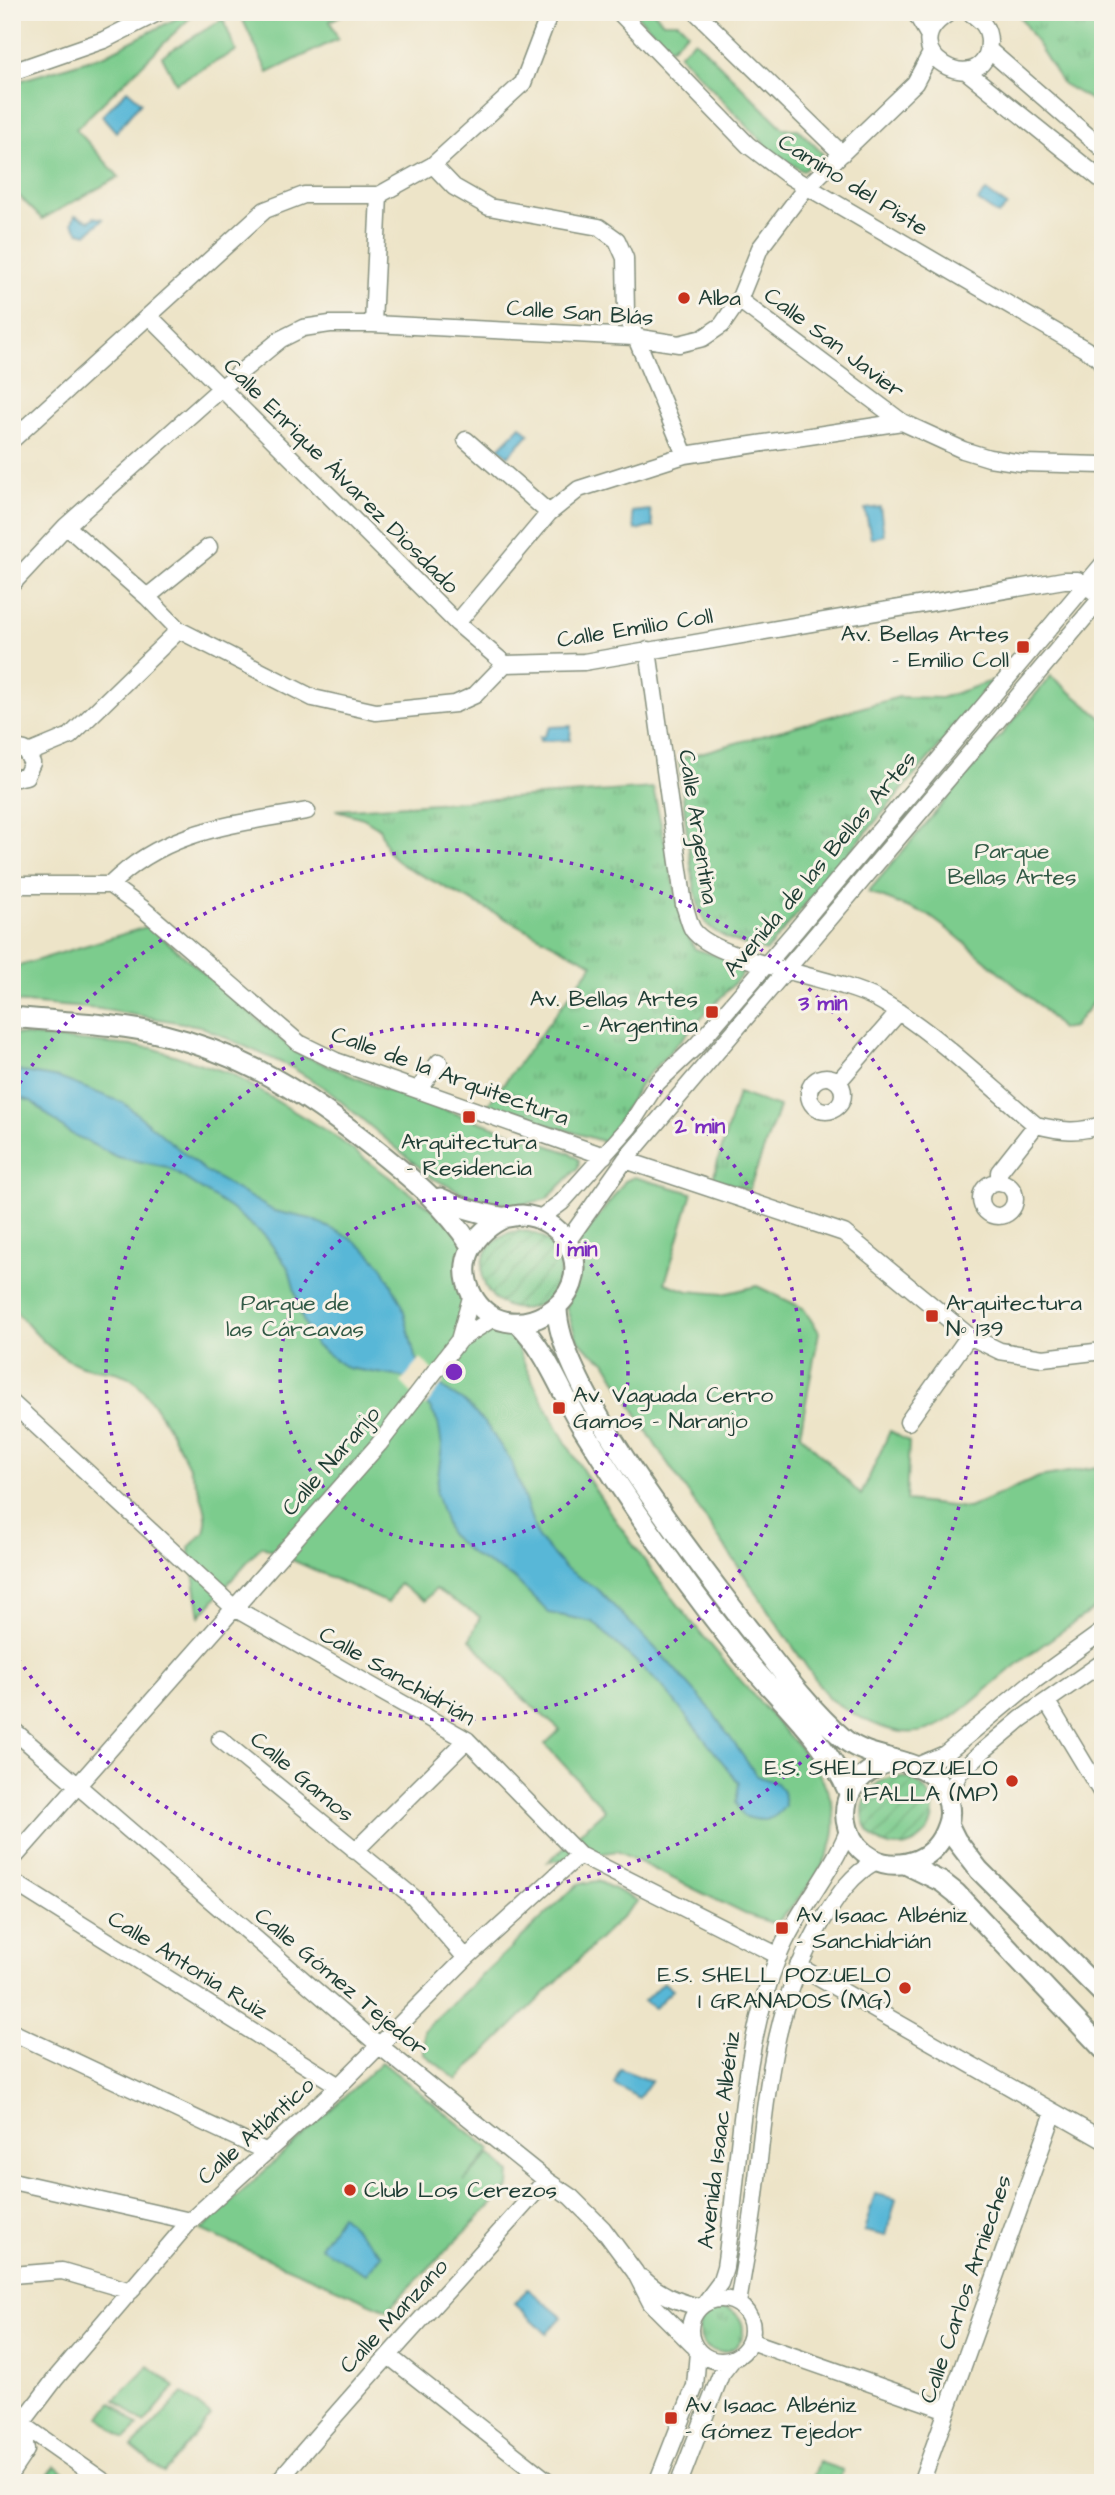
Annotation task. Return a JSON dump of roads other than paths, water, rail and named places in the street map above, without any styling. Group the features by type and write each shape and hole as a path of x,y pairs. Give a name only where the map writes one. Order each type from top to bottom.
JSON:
{"main road":[{"path":"12,1017 158,1033 227,1053 317,1102 430,1193 454,1220 471,1245"},
{"path":"430,1193 465,1210 506,1217"},
{"path":"522,1215 539,1219 555,1228 567,1242 574,1269 566,1297 557,1309 545,1317 518,1323 495,1317 472,1294 466,1264 471,1245 490,1224 506,1217 522,1215"},
{"path":"557,1309 557,1326 565,1349 594,1406 695,1559 788,1678 846,1741 893,1761 919,1765 937,1779 948,1799 948,1824 940,1843 925,1857 905,1864"},
{"path":"518,1323 534,1339 568,1403 620,1489 739,1651 832,1757 849,1793"},
{"path":"893,1761 875,1766 860,1777 849,1793 845,1812 848,1831 859,1849 876,1861 905,1864 943,1882 1103,2049"},
{"path":"948,1824 956,1840 979,1870 1103,1994"}],"street":[{"path":"12,72 104,40 159,12"},
{"path":"12,440 265,210 304,195 379,195 433,165 523,83 550,12"},
{"name":"Camino del Piste","path":"619,12 747,145 806,188 1100,356"},
{"name":"Camino del Piste","path":"696,12 842,154"},
{"path":"915,12 929,36 931,53 946,68 966,71 1103,181"},
{"path":"929,36 937,20 951,12"},
{"path":"966,71 980,63 989,50 989,34 982,20 969,12"},
{"path":"989,50 1103,149"},
{"name":"Calle San Blás","path":"12,584 66,526 221,388 281,339 303,328 330,324 373,324 634,337 679,344 703,338 722,325 740,300 760,248 806,188 915,83 931,53"},
{"name":"Calle San Blás","path":"915,83 946,68"},
{"path":"433,165 454,187 489,207 599,227 617,240 625,258 626,314 685,454"},
{"path":"373,324 379,195"},
{"name":"Calle San Javier","path":"740,300 902,422 962,450 989,458 1023,463 1103,466"},
{"name":"Calle Enrique Álvarez Diosdado","path":"149,316 457,623 505,664"},
{"path":"457,623 549,513 579,489 685,454 902,422"},
{"path":"466,440 549,513"},
{"path":"66,526 147,597 179,630 313,698 376,712 455,704 475,695 505,664"},
{"path":"147,597 209,547"},
{"name":"Avenida de las Bellas Artes","path":"539,1219 562,1202 629,1127 657,1083 697,1045 1103,564"},
{"name":"Calle Emilio Coll","path":"505,664 584,662 1064,580 1078,580 1086,584"},
{"path":"1086,584 1102,597"},
{"name":"Avenida de las Bellas Artes","path":"567,1242 625,1160 1102,597"},
{"path":"29,753 70,736 179,630"},
{"name":"Calle Argentina","path":"648,650 684,905 693,929 707,943 765,964 874,996 899,1012 1036,1125"},
{"path":"12,747 21,747 29,753 32,762 30,772 14,782"},
{"path":"12,885 110,885 132,863 154,849 195,832 307,811"},
{"name":"Calle de la Arquitectura","path":"110,885 142,908 299,1042 336,1060 604,1156"},
{"path":"838,1082 899,1012"},
{"path":"418,1090 439,1062"},
{"path":"999,1182 999,1172 1036,1125 1063,1132 1087,1131 1103,1124"},
{"path":"625,1160 844,1233 969,1336 1000,1352 1043,1358 1103,1351"},
{"name":"Calle Naranjo","path":"459,1340 472,1294"},
{"name":"Calle Naranjo","path":"12,1860 379,1444 459,1340 495,1317"},
{"path":"908,1422 969,1336"},
{"name":"Calle Sanchidrián","path":"12,1403 234,1608 467,1740 579,1855 779,1956"},
{"path":"919,1765 945,1754 1031,1683 1103,1631"},
{"path":"948,1799 958,1773 1021,1719 1103,1662"},
{"path":"1047,1702 1103,1795"},
{"name":"Calle Gómez Tejedor","path":"12,1729 76,1787 381,2047 546,2180 571,2197 603,2229 635,2272 651,2303 695,2348"},
{"name":"Calle Gamos","path":"220,1739 413,1897 466,1958"},
{"name":"Calle Gamos","path":"355,1851 467,1740"},
{"name":"Avenida Isaac Albéniz","path":"702,2305 720,2283 725,2267 741,2146 745,2082 757,2022 779,1956 837,1858 848,1831"},
{"name":"Calle Atlántico","path":"17,2421 190,2221 381,2047 466,1958 579,1855"},
{"name":"Avenida Isaac Albéniz","path":"738,2304 753,2213 766,2088 778,2027 798,1966 841,1889 856,1872 876,1861"},
{"name":"Calle Antonia Ruiz","path":"12,1881 339,2086"},
{"path":"798,1966 1103,2140"},
{"path":"12,2032 267,2152"},
{"name":"Calle Carlos Arnieches","path":"921,2483 1054,2112"},
{"name":"Calle Manzano","path":"277,2483 344,2404 390,2357 546,2180"},
{"path":"12,2181 190,2221"},
{"path":"12,2275 62,2271 131,2291"},
{"name":"Calle Gómez Tejedor","path":"635,2272 657,2292 702,2305"},
{"path":"657,2483 695,2386 695,2348 690,2325 702,2305 722,2298 738,2304 751,2320 750,2341 746,2349 732,2360 717,2383 679,2483"},
{"path":"750,2341 947,2410"},
{"path":"695,2348 714,2361 732,2360"},
{"path":"390,2357 550,2483"},
{"path":"12,2471 26,2450 17,2421"},
{"path":"17,2421 106,2483"}],"water":[{"path":"127,90 141,102 116,132 102,116"},
{"path":"986,191 1007,206 998,215 978,201"},
{"path":"75,215 90,221 94,217 103,219 87,234 79,232 72,223"},
{"path":"521,426 529,434 508,456 499,448"},
{"path":"880,507 884,535 871,538 865,509"},
{"path":"650,510 653,527 635,530 632,512"},
{"path":"571,726 570,740 540,741 539,737 544,736 550,727"},
{"path":"12,1070 59,1078 124,1103 205,1171 274,1211 311,1219 351,1238 367,1251 381,1265 402,1304 415,1357 444,1389 466,1403 488,1427 512,1463 538,1538 564,1567 597,1589 661,1654 708,1706 757,1776 777,1783 783,1791 785,1806 780,1812 766,1820 743,1816 736,1803 739,1783 662,1686 593,1622 549,1613 514,1578 474,1556 449,1534 436,1493 442,1446 438,1422 430,1408 402,1377 347,1368 315,1345 302,1318 289,1269 265,1236 230,1208 167,1167 117,1157 68,1132 31,1101 12,1096"},
{"path":"663,1982 673,1990 654,2008 644,2001"},
{"path":"620,2069 651,2081 639,2098 614,2084"},
{"path":"875,2194 896,2199 886,2236 864,2231"},
{"path":"341,2215 382,2255 366,2274 320,2247"},
{"path":"528,2289 562,2317 547,2333 514,2303"}],"waterway":[{"path":"12,116 15,112"}],"place":[{"name":"Alba","path":"684,298"},
{"name":"Av. Bellas Artes - Emilio Coll","path":"1023,647"},
{"name":"Av. Bellas Artes - Argentina","path":"712,1012"},
{"name":"Arquitectura - Residencia","path":"469,1117"},
{"name":"Arquitectura Nº 139","path":"932,1316"},
{"name":"Av. Vaguada Cerro Gamos - Naranjo","path":"559,1408"},
{"name":"E.S. SHELL POZUELO II FALLA (MP)","path":"1012,1781"},
{"name":"Av. Isaac Albéniz - Sanchidrián","path":"782,1928"},
{"name":"E.S. SHELL POZUELO I GRANADOS (MG)","path":"905,1988"},
{"name":"Club Los Cerezos","path":"350,2190"},
{"name":"Av. Isaac Albéniz - Gómez Tejedor","path":"671,2418"}],"park label":[{"name":"Parque Bellas Artes","path":"1012,864"},
{"name":"Parque de las Cárcavas","path":"295,1316"}]}
